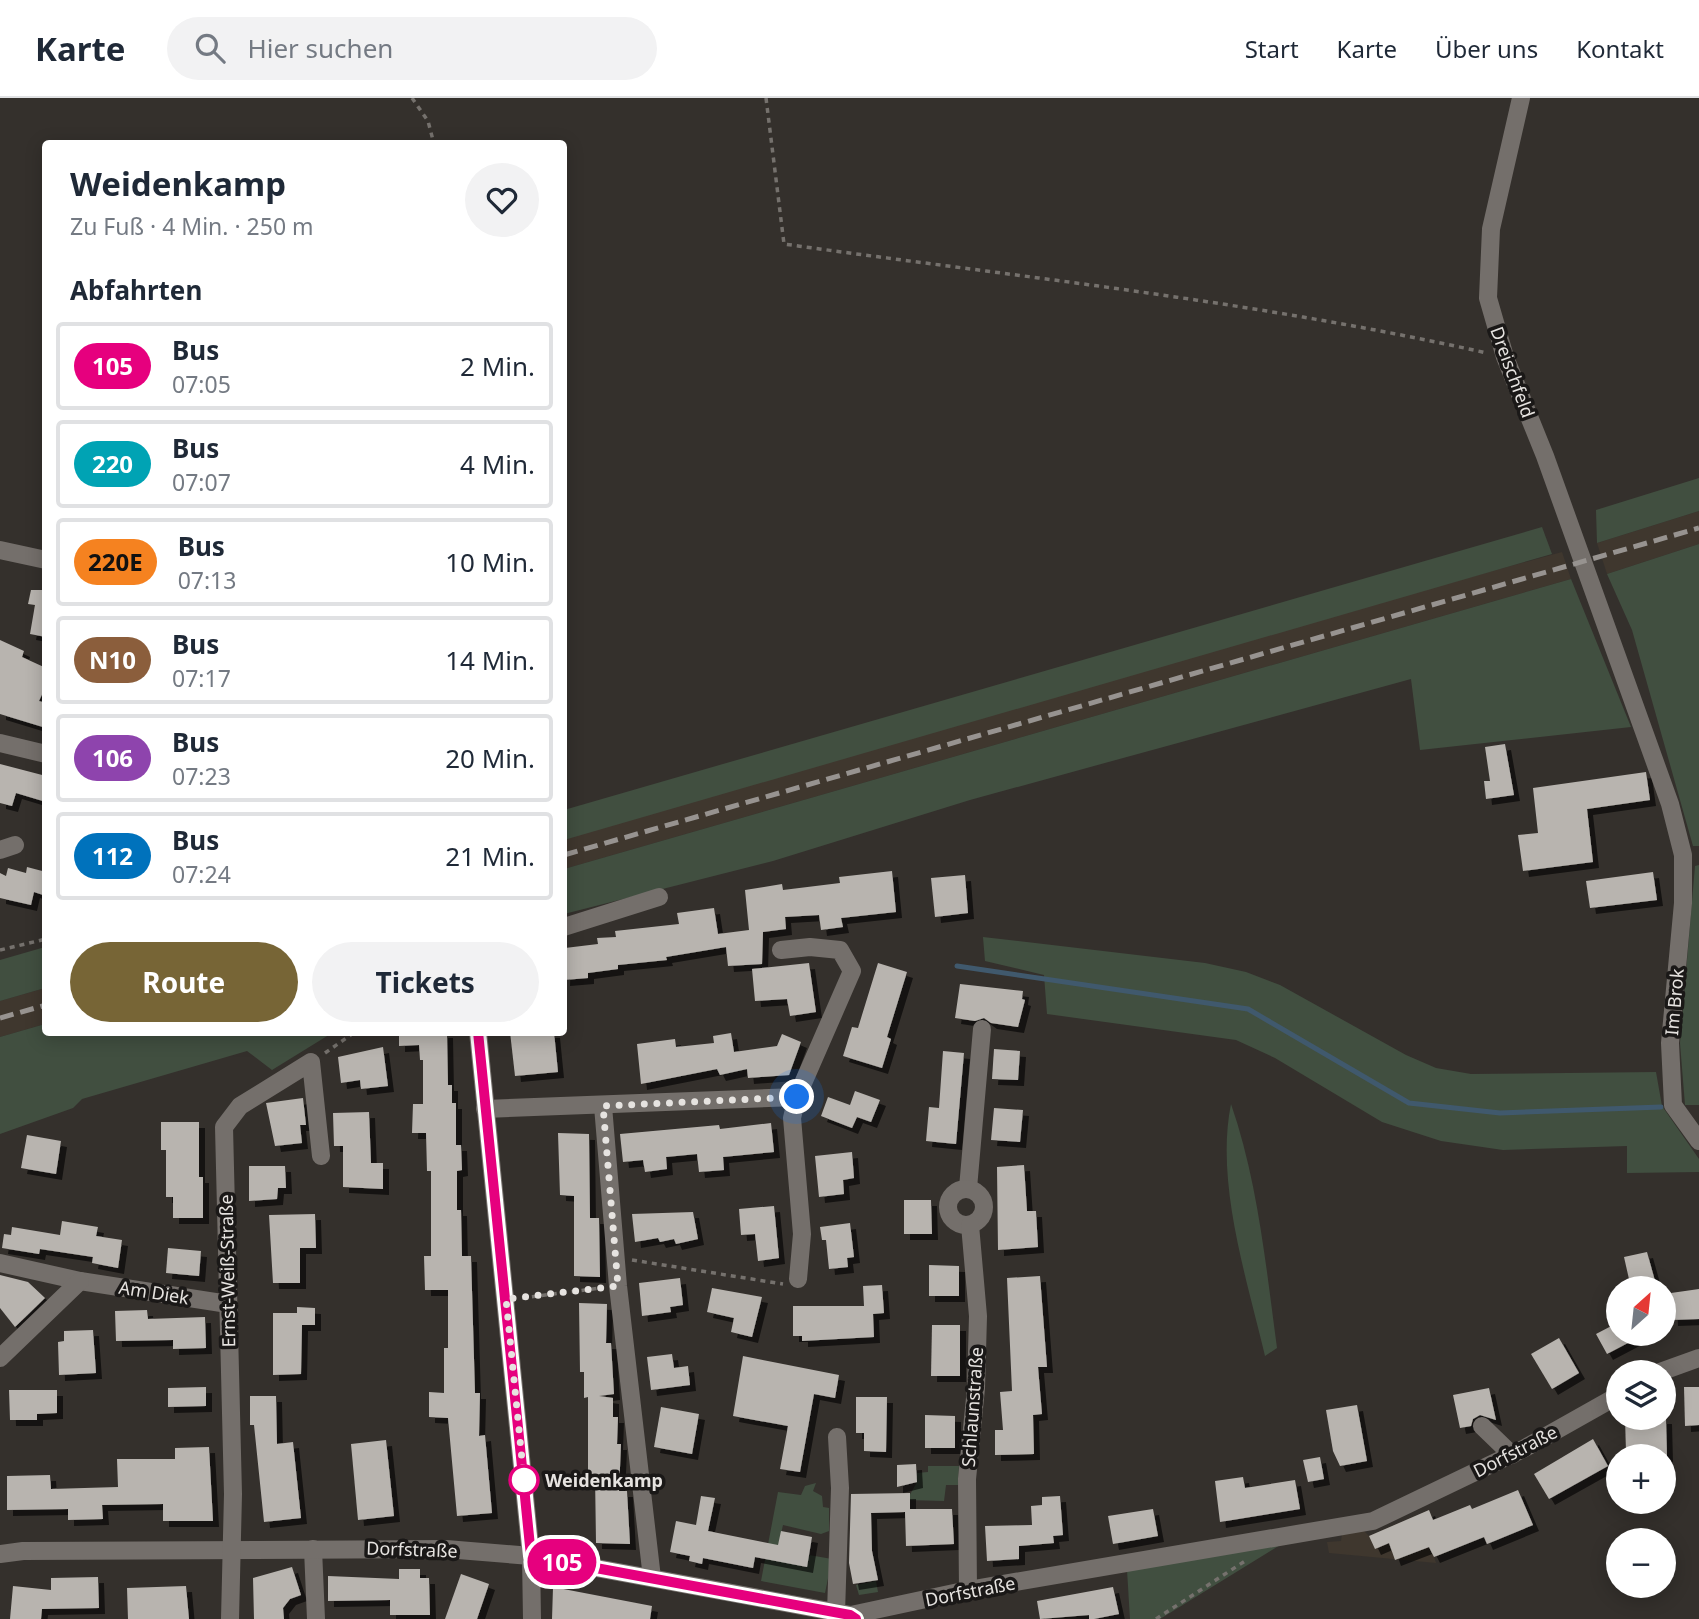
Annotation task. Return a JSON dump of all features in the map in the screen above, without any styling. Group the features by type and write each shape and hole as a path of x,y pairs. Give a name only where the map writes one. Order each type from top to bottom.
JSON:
{"street":[{"name":"Dreischfeld","path":"1521,98 1491,229 1488,298 1505,357 1610,636"},
{"path":"0,550 42,559"},
{"name":"Im Brok","path":"1610,636 1691,856 1682,903 1670,1042 1674,1105 1699,1141"},
{"path":"0,743 42,753"},
{"path":"567,926 659,897"},
{"path":"781,950 810,947 840,950 852,971 797,1097 792,1118 802,1234 799,1279"},
{"path":"971,1225 955,1222 947,1208 953,1194 968,1188 982,1029"},
{"path":"478,1036 531,1556 532,1619"},
{"path":"311,1062 321,1156"},
{"name":"Ernst-Weiß-Straße","path":"230,1619 233,1494 223,1128 240,1106 311,1062"},
{"path":"485,1109 797,1097"},
{"path":"603,1106 618,1286 652,1578"},
{"name":"Schlaunstraße","path":"968,1188 980,1194 985,1207 981,1218 971,1225 978,1316 976,1388 967,1479 968,1590"},
{"name":"Am Diek","path":"0,1263 80,1281 228,1304"},
{"path":"0,1358 80,1281"},
{"path":"1676,1366 1699,1358"},
{"name":"Dorfstraße","path":"0,1554 23,1551 446,1549 531,1556 848,1616 968,1590 1373,1521 1512,1455 1606,1402"},
{"path":"1482,1426 1512,1455"},
{"path":"837,1437 848,1616"},
{"path":"313,1549 316,1619"}],"path":[{"path":"412,98 428,121 433,140"},
{"path":"766,98 784,244 1216,301 1371,327 1505,357"},
{"path":"0,950 42,940"},
{"path":"311,1062 349,1036"},
{"path":"616,1260 641,1261 780,1285 799,1279"},
{"path":"506,1299 618,1286"},
{"path":"1156,1619 1249,1558"}],"shaded area":[{"path":"1699,511 1699,544 1607,574 1597,543"},
{"path":"1562,552 1571,579 567,868 567,824"},
{"path":"42,989 42,1025 0,1037 0,1001"},
{"path":"1429,1510 1447,1552 1434,1557 1436,1563 1329,1553 1327,1542 1341,1541 1342,1534 1364,1531 1369,1536"}],"green space":[{"path":"1699,478 1699,511 1597,543 1596,510"},
{"path":"1542,527 1552,554 567,839 567,809"},
{"path":"1699,544 1699,846 1693,846 1632,630 1607,574"},
{"path":"1571,579 1631,727 1420,750 1411,679 970,800 773,861 567,913 567,868"},
{"path":"1699,865 1699,1105 1685,1105 1680,1043 1695,866"},
{"path":"983,937 1205,963 1246,972 1280,985 1406,1055 1436,1068 1471,1074 1656,1072 1662,1106 1699,1159 1699,1172 1627,1173 1627,1146 1503,1150 1441,1141 1382,1122 1275,1058 1236,1040 1047,1014 1044,975 985,961"},
{"path":"42,948 42,989 0,1001 0,960"},
{"path":"42,1025 42,1036 327,1036 272,1070 247,1051 82,1099 73,1108 0,1134 0,1037"},
{"path":"1231,1104 1255,1194 1269,1287 1277,1348 1265,1356 1242,1263 1230,1198 1227,1134"},
{"path":"928,1466 959,1466 958,1485 946,1485 944,1501 907,1500 917,1482 917,1473 928,1472"},
{"path":"816,1483 813,1491 822,1496 823,1507 829,1508 829,1531 821,1534 783,1525 775,1560 807,1567 809,1555 832,1559 825,1593 761,1581 778,1492 801,1495 805,1486"},
{"path":"1280,1545 1160,1619 1130,1619 1127,1570"},
{"path":"876,1581 878,1592 859,1595 856,1585"}],"building":[{"path":"31,590 42,590 42,636 30,634 35,605 28,604"},
{"path":"0,640 24,651 22,657 42,666 42,695 39,701 42,702 42,727 0,714"},
{"path":"1505,744 1514,795 1486,799 1484,781 1490,781 1485,747"},
{"path":"0,764 42,775 42,801 16,793 12,806 0,803"},
{"path":"1646,772 1650,800 1587,809 1593,862 1523,871 1518,835 1538,833 1533,788"},
{"path":"27,867 42,871 42,895 34,892 31,905 0,898 0,873 6,876 8,868 26,873"},
{"path":"892,871 896,912 841,918 843,927 821,930 819,915 785,917 786,929 763,932 762,964 728,966 726,947 666,957 667,960 618,965 618,969 588,973 588,978 567,980 567,948 598,944 597,938 616,937 615,931 679,924 677,913 714,908 718,934 749,930 745,890 782,884 783,890 840,883 839,877"},
{"path":"1653,872 1657,900 1590,908 1586,881"},
{"path":"965,875 968,913 935,917 931,878"},
{"path":"809,963 816,1012 790,1016 787,999 755,1001 752,969"},
{"path":"878,963 907,972 887,1037 891,1039 882,1068 843,1056 852,1027 858,1028"},
{"path":"960,984 1023,991 1022,999 1025,1000 1018,1027 991,1023 984,1018 975,1021 955,1018"},
{"path":"731,1033 734,1052 777,1046 782,1034 801,1042 789,1075 748,1078 747,1069 720,1075 717,1069 641,1084 637,1044 675,1039 676,1047 714,1043 713,1036"},
{"path":"399,1036 447,1036 448,1085 452,1085 452,1103 456,1103 456,1145 461,1145 462,1170 457,1171 457,1210 461,1210 462,1256 471,1256 475,1393 480,1393 479,1436 485,1435 492,1513 457,1516 448,1418 429,1417 429,1392 444,1393 444,1348 448,1348 448,1290 425,1290 424,1256 431,1256 431,1171 427,1171 426,1133 412,1133 413,1104 423,1104 423,1060 420,1060 419,1045 399,1046"},
{"path":"510,1036 554,1036 558,1072 515,1076"},
{"path":"383,1047 388,1086 361,1089 360,1080 341,1083 338,1057"},
{"path":"994,1049 1020,1051 1018,1080 992,1079"},
{"path":"943,1051 964,1053 956,1144 926,1141 929,1107 939,1108"},
{"path":"855,1091 880,1100 871,1122 857,1117 852,1128 821,1116 828,1097 850,1105"},
{"path":"303,1098 306,1125 300,1125 302,1143 275,1146 266,1103"},
{"path":"994,1108 1023,1110 1020,1142 991,1140"},
{"path":"369,1112 371,1163 383,1163 383,1189 343,1187 343,1146 334,1146 333,1113"},
{"path":"161,1122 199,1122 199,1177 203,1177 203,1218 173,1218 173,1197 166,1197 166,1150 161,1150"},
{"path":"771,1123 774,1152 723,1157 724,1170 699,1172 697,1154 666,1157 667,1169 645,1172 643,1160 623,1162 620,1134 719,1125 720,1129"},
{"path":"558,1133 589,1134 590,1218 599,1218 600,1277 574,1276 574,1196 560,1195"},
{"path":"27,1135 61,1141 56,1174 21,1168"},
{"path":"852,1152 854,1178 843,1180 844,1194 819,1197 815,1156"},
{"path":"1024,1165 1027,1211 1036,1211 1038,1247 998,1250 997,1167"},
{"path":"249,1166 285,1166 286,1188 278,1188 277,1199 249,1201"},
{"path":"904,1200 931,1200 932,1234 904,1234"},
{"path":"774,1206 779,1258 758,1261 755,1234 741,1235 739,1209"},
{"path":"693,1212 698,1239 676,1244 674,1239 660,1242 658,1238 635,1242 632,1214"},
{"path":"315,1214 316,1248 300,1248 300,1283 273,1283 269,1215"},
{"path":"62,1221 98,1227 96,1236 122,1240 118,1268 92,1263 93,1257 40,1249 39,1254 2,1248 4,1234 11,1235 12,1227 60,1235"},
{"path":"850,1223 854,1257 847,1258 848,1267 829,1269 826,1240 822,1240 820,1227"},
{"path":"168,1248 201,1251 199,1276 166,1273"},
{"path":"1647,1252 1654,1276 1628,1276 1624,1257"},
{"path":"929,1265 959,1266 959,1296 929,1296"},
{"path":"0,1275 28,1282 45,1298 15,1327 0,1308"},
{"path":"1040,1276 1047,1367 1038,1367 1042,1414 1033,1415 1034,1454 995,1455 995,1430 1003,1430 1000,1392 1012,1391 1007,1278"},
{"path":"680,1278 683,1305 670,1307 671,1312 642,1316 639,1283"},
{"path":"882,1285 884,1313 873,1314 874,1337 802,1341 802,1336 793,1336 793,1306 864,1306 863,1286"},
{"path":"712,1288 762,1297 752,1337 731,1332 734,1318 707,1312"},
{"path":"1699,1289 1699,1319 1676,1320 1676,1292"},
{"path":"579,1303 607,1304 606,1343 611,1343 614,1394 599,1396 613,1398 613,1417 618,1417 617,1444 621,1444 619,1491 627,1491 630,1544 596,1543 595,1474 588,1474 588,1397 584,1398 584,1372 580,1372"},
{"path":"297,1307 315,1308 315,1325 302,1325 301,1374 273,1375 273,1313 297,1313"},
{"path":"147,1310 148,1319 205,1317 206,1348 173,1349 173,1340 116,1341 115,1311"},
{"path":"932,1325 960,1325 960,1376 931,1376"},
{"path":"1606,1329 1606,1346 1622,1346 1607,1354 1596,1334"},
{"path":"93,1330 96,1373 59,1375 58,1342 64,1341 64,1331"},
{"path":"1559,1338 1579,1373 1552,1389 1531,1354"},
{"path":"672,1354 674,1368 688,1366 690,1385 651,1390 647,1357"},
{"path":"743,1356 839,1375 835,1398 814,1394 800,1472 780,1469 788,1426 733,1416"},
{"path":"206,1387 206,1406 168,1407 168,1388"},
{"path":"1684,1387 1699,1387 1699,1425 1685,1426"},
{"path":"1489,1388 1496,1420 1480,1415 1473,1419 1471,1426 1460,1428 1453,1395"},
{"path":"9,1390 57,1390 57,1413 37,1414 37,1420 10,1420"},
{"path":"250,1396 276,1396 277,1444 293,1442 301,1518 264,1522 254,1425 250,1425"},
{"path":"856,1397 887,1397 886,1452 864,1451 864,1433 856,1433"},
{"path":"1357,1405 1367,1461 1340,1466 1333,1451 1326,1410"},
{"path":"661,1407 699,1414 692,1454 654,1447"},
{"path":"925,1415 955,1416 955,1448 925,1448"},
{"path":"1625,1430 1666,1430 1667,1444 1626,1444"},
{"path":"1593,1439 1606,1462 1606,1467 1549,1499 1534,1474"},
{"path":"386,1440 394,1516 358,1520 351,1444"},
{"path":"209,1447 213,1521 163,1521 163,1504 102,1505 103,1519 68,1520 68,1509 7,1510 7,1476 50,1475 51,1489 118,1487 117,1459 175,1459 175,1448"},
{"path":"1320,1457 1324,1479 1308,1482 1303,1460"},
{"path":"916,1464 917,1482 897,1487 897,1465"},
{"path":"1243,1477 1245,1488 1295,1480 1300,1509 1220,1522 1215,1481"},
{"path":"1518,1490 1533,1525 1487,1544 1484,1537 1434,1557 1429,1547 1395,1560 1389,1543 1375,1549 1369,1536 1429,1510 1433,1520 1470,1505 1472,1509"},
{"path":"910,1493 910,1509 952,1509 954,1544 906,1546 905,1512 871,1513 872,1551 878,1580 853,1584 849,1563 851,1494"},
{"path":"701,1496 715,1498 708,1531 778,1545 781,1531 812,1537 807,1567 755,1557 753,1568 703,1558 702,1564 689,1561 690,1556 670,1552 676,1521 696,1525"},
{"path":"1060,1496 1063,1535 1053,1536 1054,1543 1019,1546 1019,1559 987,1561 985,1526 1032,1525 1031,1506 1042,1505 1042,1497"},
{"path":"1153,1509 1158,1536 1113,1544 1108,1516"},
{"path":"292,1567 301,1595 290,1599 283,1608 284,1619 254,1619 253,1578"},
{"path":"399,1569 420,1569 420,1578 429,1578 430,1615 390,1615 390,1600 328,1601 328,1576 399,1579"},
{"path":"461,1574 489,1584 477,1619 445,1619"},
{"path":"98,1577 99,1608 42,1609 41,1619 10,1619 13,1586 51,1590 51,1578"},
{"path":"186,1586 189,1619 128,1619 127,1588"},
{"path":"553,1587 652,1606 650,1619 552,1619"},
{"path":"1113,1587 1119,1614 1094,1619 1089,1619 1089,1615 1040,1619 1037,1601"}],"waterway":[{"path":"957,966 1248,1009 1409,1103 1500,1113 1661,1107"}],"railway":[{"path":"567,854 1699,528"},
{"path":"0,1018 42,1006"}],"bus line":[{"name":"105","path":"478,1036 531,1556 850,1615 856,1619"}],"place":[{"name":"Weidenkamp","path":"524,1480"}],"route":[{"path":"524,1480 506,1299 618,1286 603,1106 797,1097"}]}
